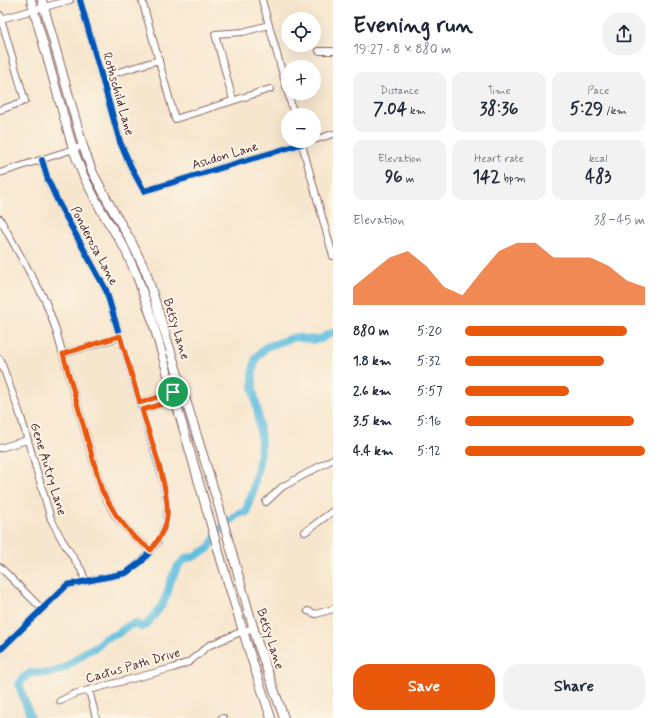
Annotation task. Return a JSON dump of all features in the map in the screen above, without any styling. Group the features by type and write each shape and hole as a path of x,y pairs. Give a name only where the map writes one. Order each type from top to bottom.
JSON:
{"main road":[{"name":"Betsy Lane","path":"31,0 73,149 83,175 102,212 124,246 138,276 152,319 222,563 271,718"},
{"name":"Betsy Lane","path":"43,4 83,146 92,171 131,241 146,272 262,654 284,718"}],"street":[{"path":"0,110 25,102 0,17 34,10 43,4 70,0"},
{"name":"Rothschild Lane","path":"80,0 120,142 144,191"},
{"path":"142,0 175,118 270,89"},
{"path":"262,0 281,68"},
{"path":"234,100 215,34 243,32 269,25"},
{"path":"321,51 333,51"},
{"path":"102,76 160,60"},
{"name":"Ashdon Lane","path":"321,138 333,134"},
{"path":"0,173 83,146"},
{"name":"Ashdon Lane","path":"144,191 283,148"},
{"path":"304,148 333,256"},
{"name":"Ponderosa Lane","path":"0,650 67,585 126,573 142,560 158,542 166,522 167,505 164,482 106,290 59,204 48,180 42,160"},
{"path":"0,219 45,300 55,327 102,491 116,515 134,537 151,550"},
{"path":"63,354 120,336"},
{"name":"Gene Autry Lane","path":"0,359 51,519 62,540 82,571 84,581"},
{"path":"140,403 183,394"},
{"path":"142,410 174,396"},
{"path":"0,448 27,440"},
{"path":"266,502 272,494 282,487 333,459"},
{"path":"305,532 333,511"},
{"path":"0,567 42,609"},
{"path":"308,611 316,614 333,609"},
{"name":"Cactus Path Drive","path":"60,701 74,694 189,662 208,646 243,631 254,628"},
{"path":"89,690 96,718"}],"waterway":[{"path":"31,718 19,685 23,678 31,673 51,673 63,669 87,651 98,646 103,639 117,634 128,626 136,623 141,627 146,625 162,605 168,592 170,582 178,566 186,558 193,557 208,549 219,531 239,513 247,512 260,457 261,442 258,413 253,388 253,371 256,358 266,347 295,337 313,340 321,339 333,332"}],"cycle path":[{"path":"80,0 120,142 144,191 288,148"},
{"path":"0,650 67,585 126,573 142,561 158,542 166,522 167,505 163,482 106,290 59,204 48,180 42,160"}],"route":[{"path":"120,336 140,403 173,392 176,400 142,410 164,482 167,505 166,522 158,542 151,550 134,537 116,515 102,491 63,354 120,336"}]}
